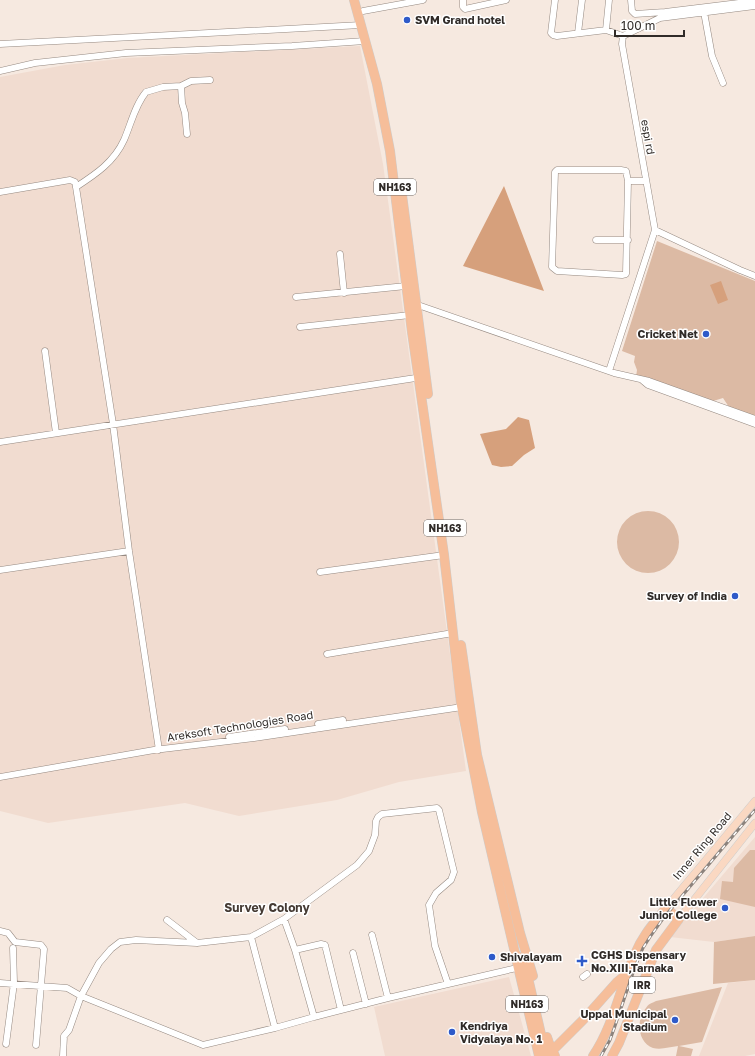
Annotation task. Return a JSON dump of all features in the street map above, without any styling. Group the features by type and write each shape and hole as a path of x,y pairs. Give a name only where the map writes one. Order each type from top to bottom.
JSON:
{"highway":[{"name":"NH163","path":"354,0 389,114 397,158 412,304 468,702 477,755 520,933 530,966 552,1054"},
{"name":"NH163","path":"360,0 379,84 390,151 406,286 412,304 410,315 422,377 462,705 481,807 515,953 521,967 539,1056"},
{"path":"666,908 679,919"},
{"name":"Inner Ring Road","path":"593,1056 608,1029 635,954 645,934 666,908"},
{"name":"IRR","path":"612,1056 619,1043 656,950 679,919"},
{"name":"NH163","path":"521,967 526,969 552,1054"},
{"path":"552,1054 617,982 628,972"}],"main road":[{"name":"Inner Ring Road","path":"666,908 755,801"},
{"name":"IRR","path":"679,919 755,823"}],"street":[{"path":"363,11 423,0"},
{"path":"463,0 463,7 465,9 506,0"},
{"path":"555,0 551,33 554,36 606,30 623,36 660,18 665,14"},
{"path":"578,33 582,0"},
{"path":"606,30 609,0"},
{"path":"631,0 632,11 635,14 665,14 715,5 751,4"},
{"path":"686,11 704,12 715,5"},
{"path":"704,12 712,56 723,83"},
{"path":"0,44 361,25"},
{"name":"espi rd","path":"609,371 655,230 622,44 623,36"},
{"path":"0,71 35,63 126,53 285,47 366,41"},
{"path":"76,187 105,166 121,147 144,93 154,89 181,86 191,81 210,80"},
{"path":"181,86 187,134"},
{"path":"557,170 621,170 626,171 628,181 628,240 626,274 563,272 557,271 552,267 555,172 557,170"},
{"path":"0,192 70,180 74,182 76,187 113,424 129,551 159,750"},
{"path":"628,181 646,181"},
{"path":"655,230 755,276"},
{"path":"596,240 628,240"},
{"path":"340,254 344,292"},
{"path":"296,297 406,286"},
{"path":"412,304 609,371 649,381 755,419"},
{"path":"300,327 410,315"},
{"path":"45,351 56,433"},
{"path":"0,442 422,377"},
{"path":"642,380 648,385 755,424"},
{"path":"0,570 129,551"},
{"path":"320,572 444,555"},
{"path":"327,654 453,633"},
{"name":"Areksoft Technologies Road","path":"0,777 159,750 169,746 317,727 462,705"},
{"path":"63,1056 64,1036 70,1030 81,996 99,963 111,949 120,942 136,940 196,943 251,937 284,919 357,865 369,851 375,835 376,821 382,814 437,808 439,810 454,872 451,880 436,893 429,904 435,946 448,984"},
{"path":"284,919 295,950 314,1017"},
{"path":"167,920 196,943"},
{"path":"0,931 8,932 15,942 41,945 44,949 36,1045"},
{"path":"372,935 388,998"},
{"path":"251,937 275,1028"},
{"path":"295,950 321,944 325,945 341,1010"},
{"path":"6,1044 14,983 13,948"},
{"path":"353,953 366,1004"},
{"path":"0,983 67,988 81,996 203,1045 275,1028 388,998 521,967"}],"shaded area":[{"path":"360,46 383,164 466,771 399,782 337,800 239,816 185,803 48,823 0,811 0,77 65,65 127,58"},
{"path":"504,186 544,291 463,266"},
{"path":"657,241 755,281 755,416 729,407 723,398 710,402 636,377 637,370 634,362 635,356 622,351"},
{"path":"721,281 728,300 718,304 710,285"},
{"path":"518,417 529,420 535,448 524,455 512,466 501,467 492,465 480,434 506,429"},
{"path":"648,511 660,513 670,520 677,530 679,542 677,554 670,564 660,571 648,573 636,571 626,564 619,554 617,542 619,530 626,520 636,513"},
{"name":"Little Flower Junior College","path":"755,837 755,936 714,942 670,937"},
{"path":"750,850 755,850 755,907 720,899 722,881 733,882 734,868"},
{"path":"755,936 755,980 713,984 714,942"},
{"name":"Kendriya Vidyalaya No. 1","path":"509,977 531,1056 385,1056 374,1007"},
{"path":"755,980 755,1054 745,1056 699,1056 728,983"},
{"name":"Uppal Municipal Stadium","path":"722,987 702,1042 679,1046 693,1049 691,1056 676,1056 678,1046 656,1049 644,1041 641,1036 640,1024 643,1013 649,1005 656,1001"}],"railway":[{"path":"601,1056 610,1040 643,948 665,916 755,810"}],"place":[{"name":"SVM Grand hotel","path":"407,20"},
{"name":"Cricket Net","path":"706,334"},
{"name":"Survey of India","path":"735,596"},
{"name":"Little Flower Junior College","path":"725,908"},
{"name":"Shivalayam","path":"492,957"},
{"name":"CGHS Dispensary No.XIII,Tarnaka","path":"582,961"},
{"name":"Uppal Municipal Stadium","path":"675,1020"},
{"name":"Kendriya Vidyalaya No. 1","path":"452,1032"}],"district":[{"name":"Survey Colony","path":"267,908"}]}
